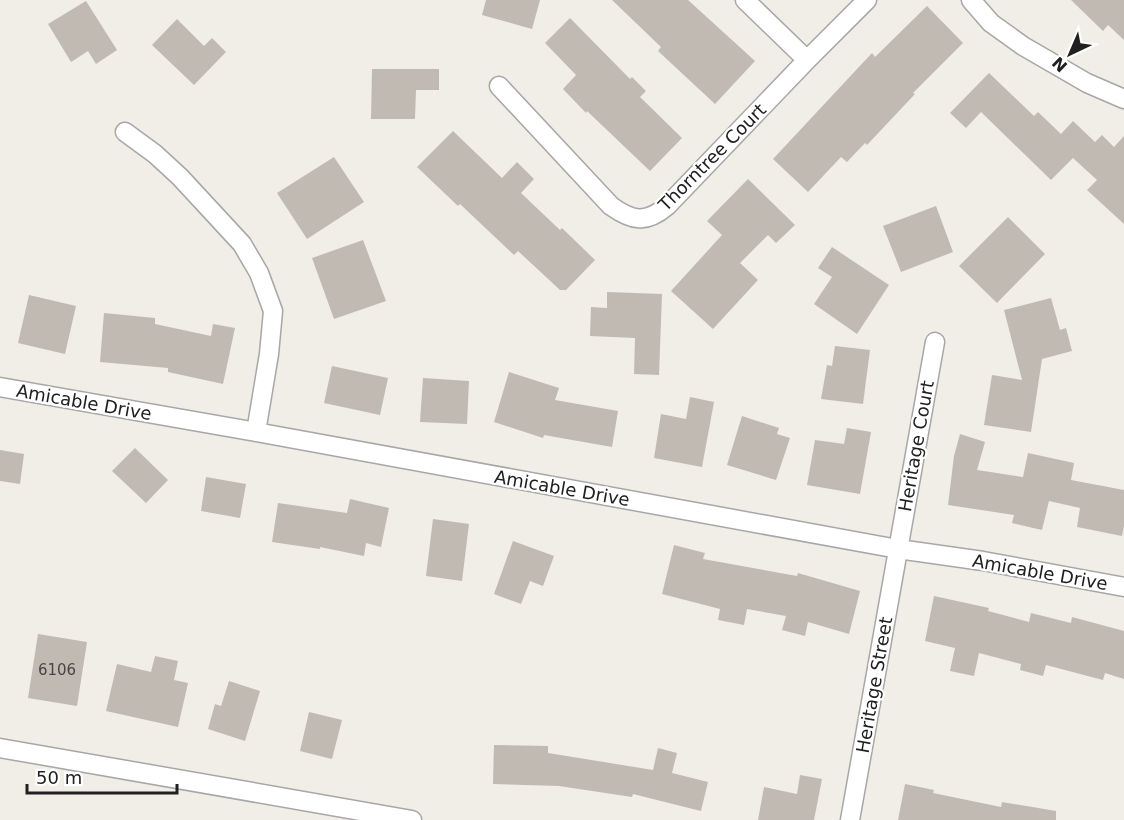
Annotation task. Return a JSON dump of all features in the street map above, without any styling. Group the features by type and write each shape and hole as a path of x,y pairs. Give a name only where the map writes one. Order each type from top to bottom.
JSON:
{"street":[{"path":"745,0 807,60"},
{"name":"Thorntree Court","path":"499,86 611,206 627,217 644,219 667,206 867,0"},
{"path":"971,0 991,23 1023,46 1087,83 1124,99"},
{"path":"125,132 155,154 180,177 242,244 259,273 273,311 269,354 256,432"},
{"name":"Heritage Court","path":"898,549 935,342"},
{"name":"Amicable Drive","path":"0,387 898,549 983,561 1124,587"},
{"name":"Heritage Street","path":"850,820 898,549"},
{"path":"0,747 412,820"}],"building":[{"path":"486,0 540,0 532,29 482,15"},
{"path":"612,0 688,0 755,61 715,104 658,51 661,47"},
{"path":"1071,0 1124,0 1124,40 1108,25 1103,31"},
{"path":"86,1 117,50 96,64 88,51 71,62 48,24"},
{"path":"927,6 963,43 913,93 915,94 867,145 865,143 847,162 841,157 808,192 773,159 872,53 875,57"},
{"path":"570,18 630,79 632,77 646,91 640,97 682,138 650,171 563,89 576,75 545,43"},
{"path":"177,19 204,46 212,38 226,52 194,85 152,45"},
{"path":"372,69 439,69 439,90 416,90 415,119 371,119"},
{"path":"989,73 1034,116 1038,112 1061,134 1073,121 1095,142 1102,135 1114,147 1124,136 1124,224 1087,190 1097,180 1073,158 1051,180 981,112 966,128 950,113"},
{"path":"453,131 502,178 517,162 534,179 521,193 595,260 566,290 560,290 518,251 514,255 417,167"},
{"path":"334,157 364,202 307,239 277,193"},
{"path":"748,179 795,225 776,243 768,235 740,263 758,280 713,329 671,291 722,235 707,221"},
{"path":"936,206 953,252 901,272 883,226"},
{"path":"1008,217 1045,254 997,303 959,266"},
{"path":"363,240 386,301 334,319 312,258"},
{"path":"832,247 889,285 857,334 814,304 832,277 818,268"},
{"path":"607,292 662,294 659,375 634,374 635,338 590,336 591,307 607,308"},
{"path":"29,295 76,306 65,354 18,343"},
{"path":"1051,298 1060,330 1066,328 1072,351 1042,359 1031,432 984,425 992,375 1022,380 1004,310"},
{"path":"104,313 155,318 155,324 211,336 213,324 235,328 223,384 168,372 168,368 100,362"},
{"path":"835,346 870,350 863,404 821,399 827,365 832,366"},
{"path":"332,366 388,378 380,415 324,403"},
{"path":"509,372 559,388 555,400 618,411 612,447 544,435 543,438 494,422"},
{"path":"423,378 469,381 467,424 420,422"},
{"path":"690,397 714,402 702,467 654,458 661,414 686,419"},
{"path":"742,416 779,428 777,434 790,438 776,480 727,465"},
{"path":"847,428 871,432 860,494 807,485 815,440 844,444"},
{"path":"960,434 985,442 977,470 1023,477 1028,453 1074,463 1071,480 1124,490 1122,536 1077,527 1080,508 1049,501 1042,530 1012,523 1014,515 948,505 954,456"},
{"path":"135,448 168,480 146,503 112,471"},
{"path":"0,450 24,454 20,484 0,481"},
{"path":"206,477 246,484 240,518 201,511"},
{"path":"350,499 389,508 381,547 366,543 364,556 320,547 320,549 272,542 278,503 347,513"},
{"path":"433,519 469,524 462,581 426,576"},
{"path":"513,541 554,556 543,586 530,581 521,604 494,594"},
{"path":"674,545 705,553 703,559 797,576 798,573 860,591 849,634 808,622 805,636 782,630 786,616 747,609 744,625 718,620 720,609 662,594"},
{"path":"934,596 989,608 988,611 1029,622 1031,613 1071,623 1072,617 1124,631 1124,679 1105,673 1103,680 1046,665 1043,676 1020,670 1021,664 979,653 974,676 950,671 955,648 925,641"},
{"path":"38,634 87,642 77,706 28,698"},
{"path":"155,656 178,661 174,680 188,683 178,727 106,711 117,664 151,672"},
{"path":"229,681 260,691 245,741 208,729 215,704 221,706"},
{"path":"309,712 342,720 332,759 300,751"},
{"path":"494,745 548,746 548,753 653,770 658,748 677,753 672,773 708,782 701,811 633,794 632,797 559,786 493,784"},
{"path":"800,775 822,779 814,820 758,820 764,787 797,794"},
{"path":"905,784 934,790 933,793 1001,807 1002,802 1056,811 1056,820 898,820"}]}
